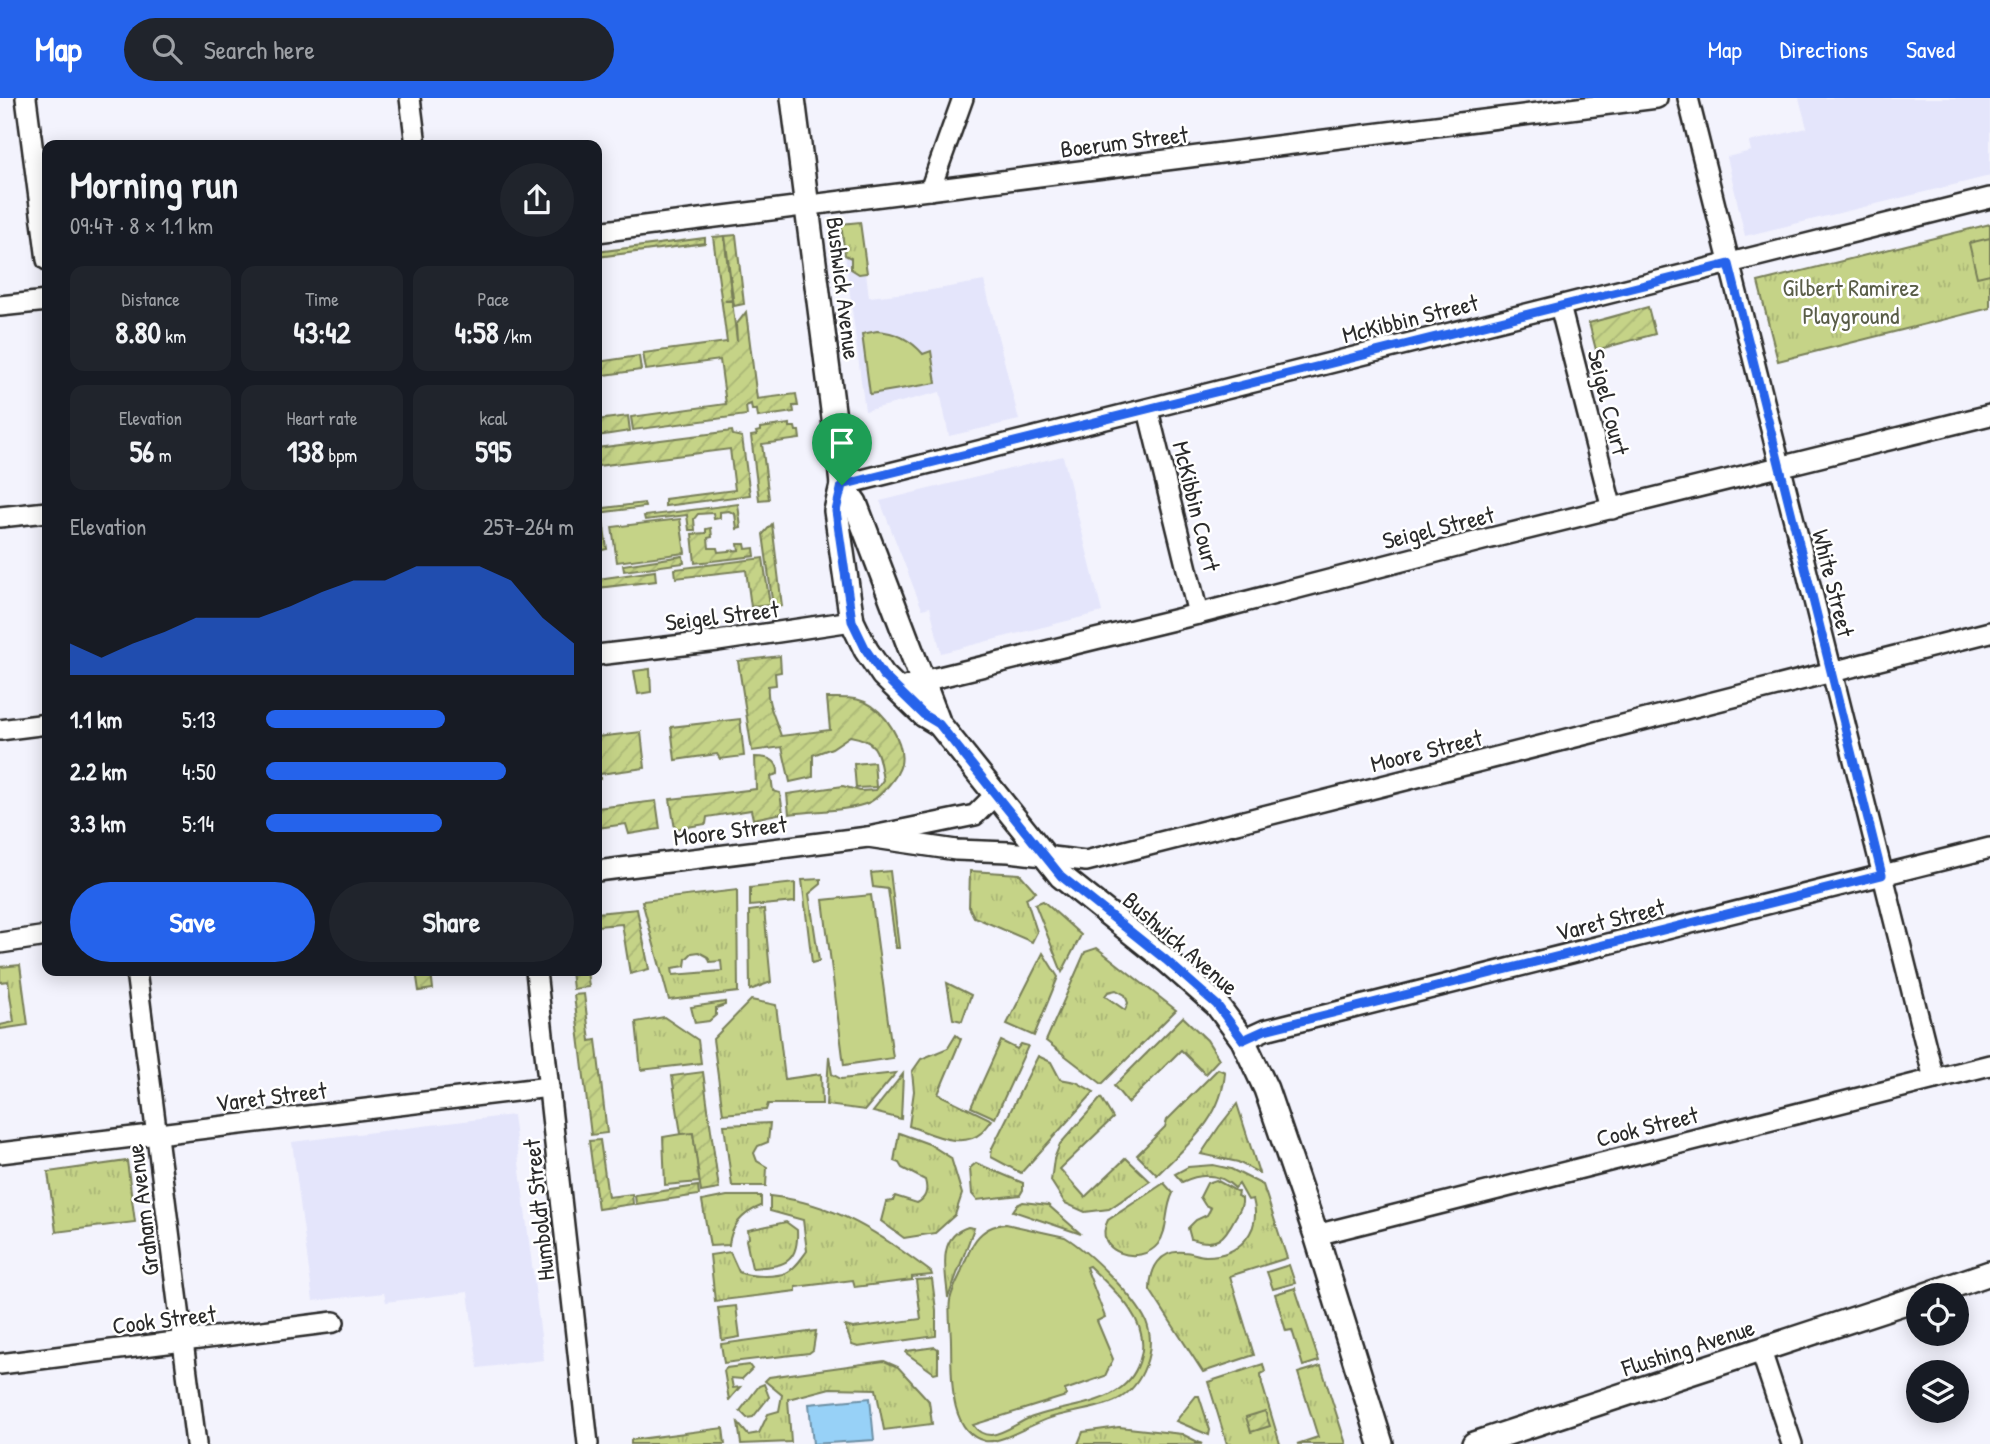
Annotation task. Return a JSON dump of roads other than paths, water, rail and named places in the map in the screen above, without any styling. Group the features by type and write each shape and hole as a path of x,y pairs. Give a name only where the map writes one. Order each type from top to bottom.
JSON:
{"main road":[{"name":"Bushwick Avenue","path":"793,98 842,485 836,511 852,621 866,650 883,675 924,715 939,724"},
{"name":"Bushwick Avenue","path":"842,485 859,512 939,724 1061,876 1166,960 1217,1005 1243,1040 1266,1089 1316,1236 1381,1444"},
{"path":"1961,1283 1990,1273"},
{"name":"Flushing Avenue","path":"1474,1444 1906,1302"}],"street":[{"path":"26,98 42,221"},
{"path":"410,98 415,140"},
{"path":"930,190 963,98"},
{"name":"Boerum Street","path":"602,231 1657,98"},
{"name":"White Street","path":"1688,98 1934,1079"},
{"name":"McKibbin Street","path":"842,485 1990,198"},
{"path":"0,306 42,302"},
{"name":"Seigel Court","path":"1560,306 1612,509"},
{"name":"McKibbin Court","path":"1148,410 1198,614"},
{"name":"Seigel Street","path":"899,690 923,681 1990,415"},
{"path":"0,517 42,513"},
{"name":"Seigel Street","path":"602,654 852,621"},
{"name":"Moore Street","path":"869,837 957,850 1009,852 1086,861 1990,632"},
{"path":"0,730 42,725"},
{"name":"Moore Street","path":"602,870 869,837 975,815 995,795"},
{"name":"Varet Street","path":"1243,1040 1265,1030 1990,848"},
{"path":"0,943 42,937"},
{"name":"Graham Avenue","path":"137,976 196,1444"},
{"name":"Humboldt Street","path":"537,976 588,1444"},
{"name":"Cook Street","path":"1316,1236 1990,1065"},
{"name":"Varet Street","path":"0,1153 549,1087"},
{"name":"Cook Street","path":"0,1364 334,1322"},
{"path":"1761,1351 1792,1444"}],"water":[{"path":"870,1398 874,1440 813,1444 809,1404"}],"park label":[{"name":"Gilbert Ramirez Playground","path":"1851,301"}]}
